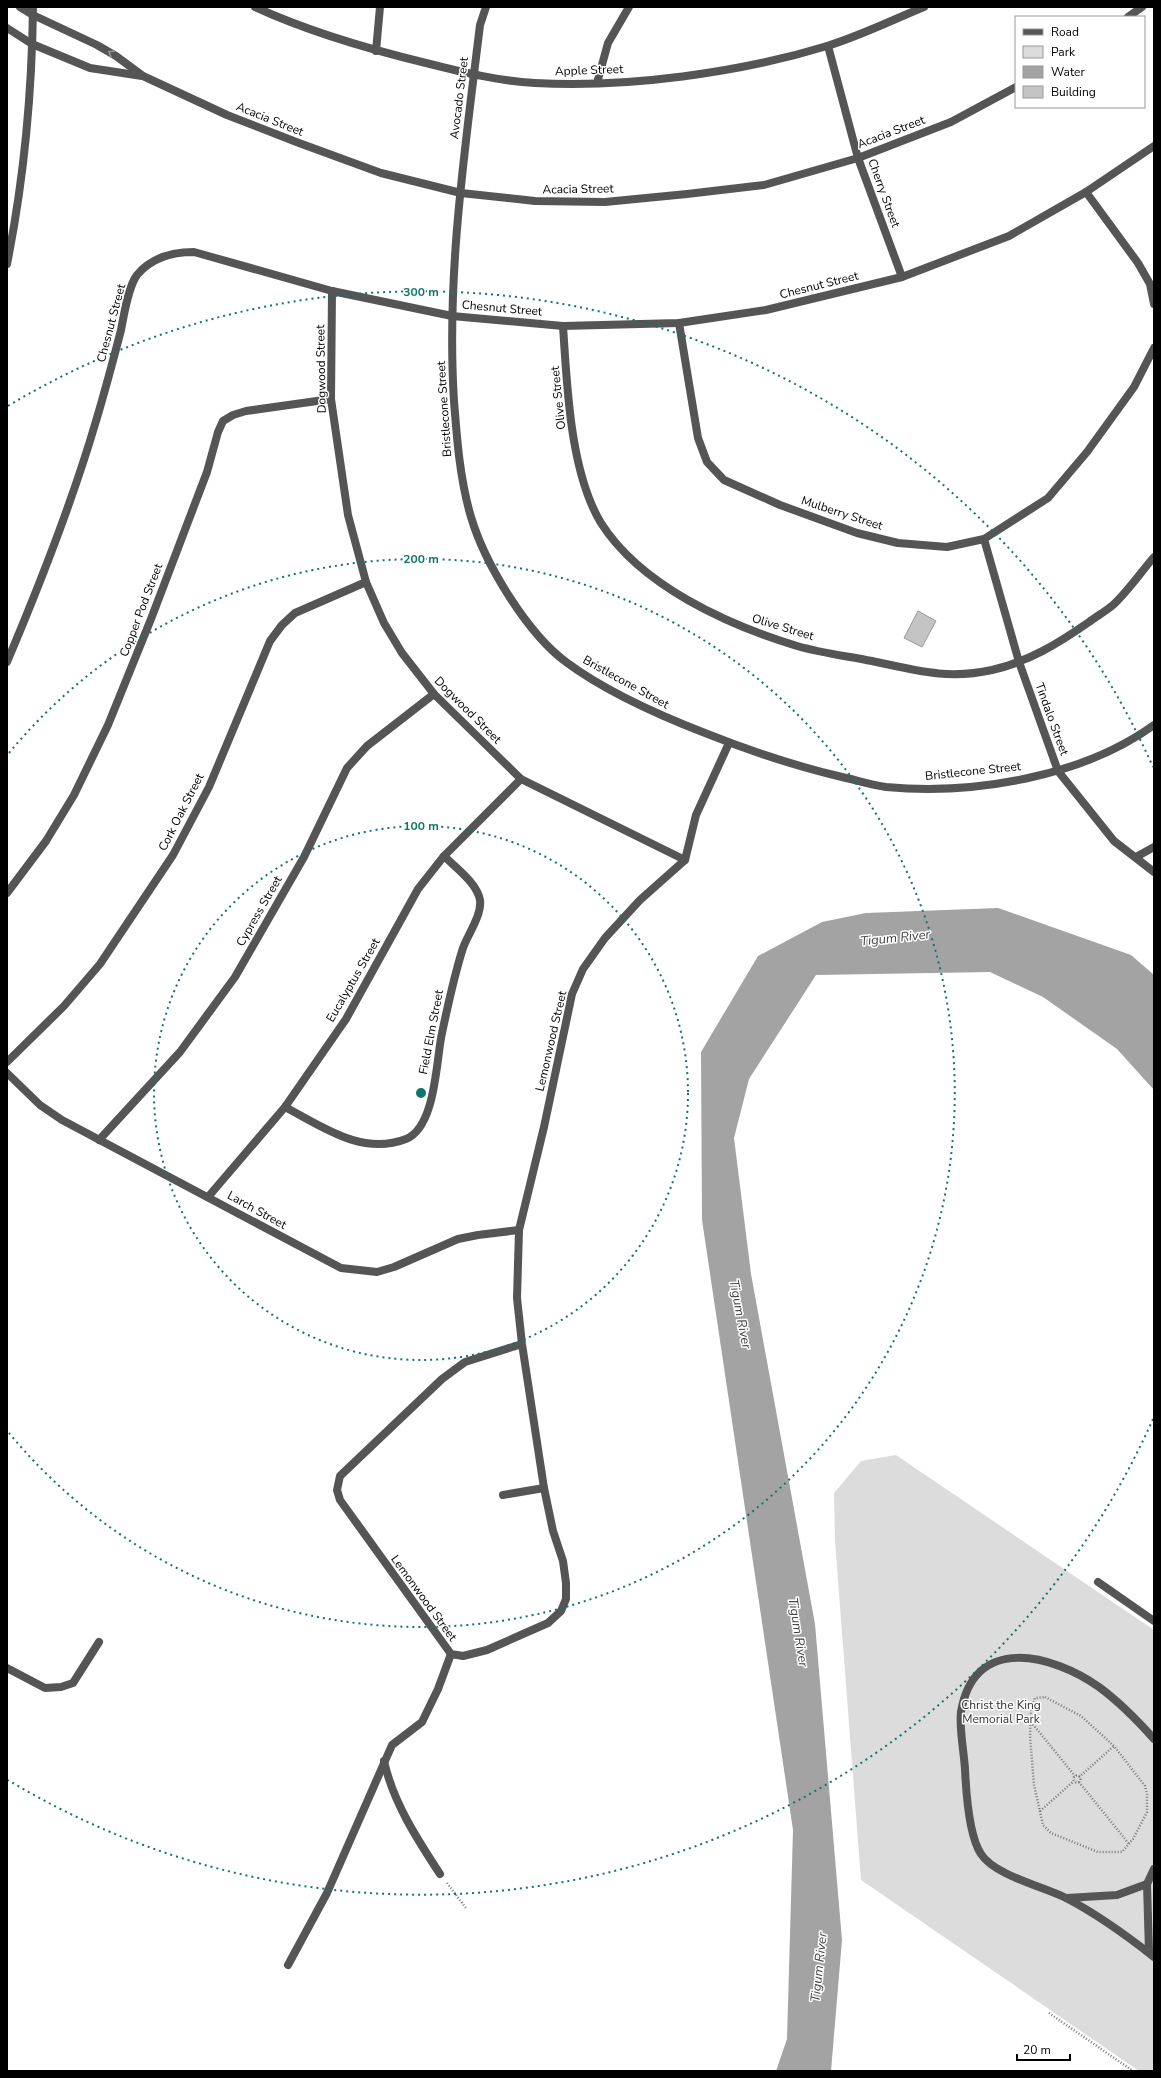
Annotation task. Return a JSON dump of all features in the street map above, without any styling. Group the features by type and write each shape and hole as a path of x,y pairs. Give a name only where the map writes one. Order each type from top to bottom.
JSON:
{"street":[{"name":"Acacia Street","path":"20,7 33,11 97,45 116,56 143,76 228,115 373,171 461,193 535,201 605,202 672,196 764,184 858,158 951,122 1015,88"},
{"name":"Apple Street","path":"255,7 376,51 474,75 534,83 597,83 654,80 762,63 828,46 924,7"},
{"path":"376,51 380,7"},
{"name":"Avocado Street","path":"461,193 480,25 486,7"},
{"path":"597,83 608,43 629,7"},
{"path":"1129,16 1142,7"},
{"path":"7,264 13,234 26,133 33,11"},
{"name":"Acacia Street","path":"7,28 32,44 90,68 143,76"},
{"name":"Cherry Street","path":"828,46 858,158 902,277"},
{"name":"Chesnut Street","path":"7,662 48,562 90,439 109,375 129,295 136,276 145,267 163,257 177,252 194,252 332,291 452,316 563,326 679,323 766,310 902,277 1009,236 1086,192 1154,146"},
{"path":"1086,192 1138,263 1150,284 1154,304"},
{"name":"Bristlecone Street","path":"461,193 452,316 452,365 460,471 471,518 491,568 539,636 566,662 600,683 669,719 729,743 816,770 883,786 939,789 1012,781 1058,771 1101,757 1140,736 1154,725"},
{"name":"Dogwood Street","path":"332,291 330,399 348,515 366,582 384,623 402,653 434,694 521,779 685,860"},
{"name":"Mulberry Street","path":"679,323 698,438 707,462 724,480 780,505 857,533 898,543 947,547 984,539 1048,498 1087,452 1134,387 1154,348"},
{"name":"Olive Street","path":"563,326 569,411 583,479 600,522 620,548 654,577 696,604 739,625 798,646 936,674 963,675 993,670 1019,662 1060,642 1113,605 1154,556"},
{"name":"Copper Pod Street","path":"7,894 46,841 74,795 108,726 151,619 207,472 218,432 223,421 233,415 246,411 330,399"},
{"name":"Tindalo Street","path":"984,539 1019,662 1058,771 1114,841 1154,872"},
{"name":"Cork Oak Street","path":"7,1062 64,1006 100,964 173,856 209,787 270,641 278,630 295,613 366,582"},
{"name":"Cypress Street","path":"99,1140 180,1052 235,977 304,857 347,768 367,746 434,694"},
{"path":"685,860 696,815 729,743"},
{"name":"Eucalyptus Street","path":"208,1197 285,1107 346,1019 418,889 444,856 521,779"},
{"path":"1136,857 1154,847"},
{"name":"Field Elm Street","path":"285,1107 335,1133 355,1142 368,1145 406,1139 414,1135 421,1125 432,1093 441,1037 451,990 463,948 480,907 479,896 475,888 444,856"},
{"name":"Lemonwood Street","path":"522,1344 465,1362 442,1379 340,1476 337,1490 340,1500 451,1654 464,1656 487,1650 548,1623 561,1611 566,1599 563,1561 553,1531 544,1488 522,1344 517,1298 519,1230 544,1127 572,994 583,969 605,938 640,900 685,860"},
{"name":"Larch Street","path":"7,1073 40,1105 62,1120 208,1197 315,1256 341,1268 377,1272 394,1267 458,1239 478,1234 519,1230"},
{"path":"503,1495 544,1488"},
{"path":"1098,1582 1154,1621"},
{"path":"7,1668 45,1688 61,1687 74,1683 99,1642"},
{"path":"288,1965 327,1893 392,1745 422,1722 438,1689 451,1654"},
{"path":"1151,1954 1126,1935 1066,1898 994,1867 981,1855 973,1832 966,1795 961,1713 970,1684 977,1672 990,1663 1015,1657 1055,1663 1098,1687 1154,1739"},
{"path":"384,1761 394,1793 424,1849 440,1874"},
{"path":"1151,1954 1147,1884 1154,1869"},
{"path":"1066,1898 1117,1895 1147,1884"}],"path":[{"path":"1045,1697 1081,1716 1114,1746 1144,1786 1147,1794 1147,1812 1129,1844 1122,1852 1098,1852 1050,1833 1043,1825 1034,1785 1031,1721 1031,1711 1036,1698 1045,1697"},
{"path":"1031,1721 1075,1776 1079,1777"},
{"path":"1114,1746 1079,1777 1079,1782 1129,1844"},
{"path":"1040,1812 1074,1781 1075,1776"},
{"path":"1074,1781 1079,1782"},
{"path":"440,1874 466,1908"},
{"path":"1049,2013 1133,2071"}],"green space":[{"name":"Christ the King Memorial Park","path":"896,1455 1154,1630 1154,2071 1139,2071 861,1880 835,1541 834,1493 861,1461"}],"water":[{"name":"Tigum River","path":"998,908 1131,955 1154,975 1154,1090 1117,1049 1043,997 990,972 816,975 749,1079 734,1138 751,1274 815,1624 842,1940 831,2071 776,2071 787,2039 793,1830 702,1220 701,1052 758,956 822,922 866,913"}],"building":[{"path":"918,611 936,621 922,647 904,638"}]}
